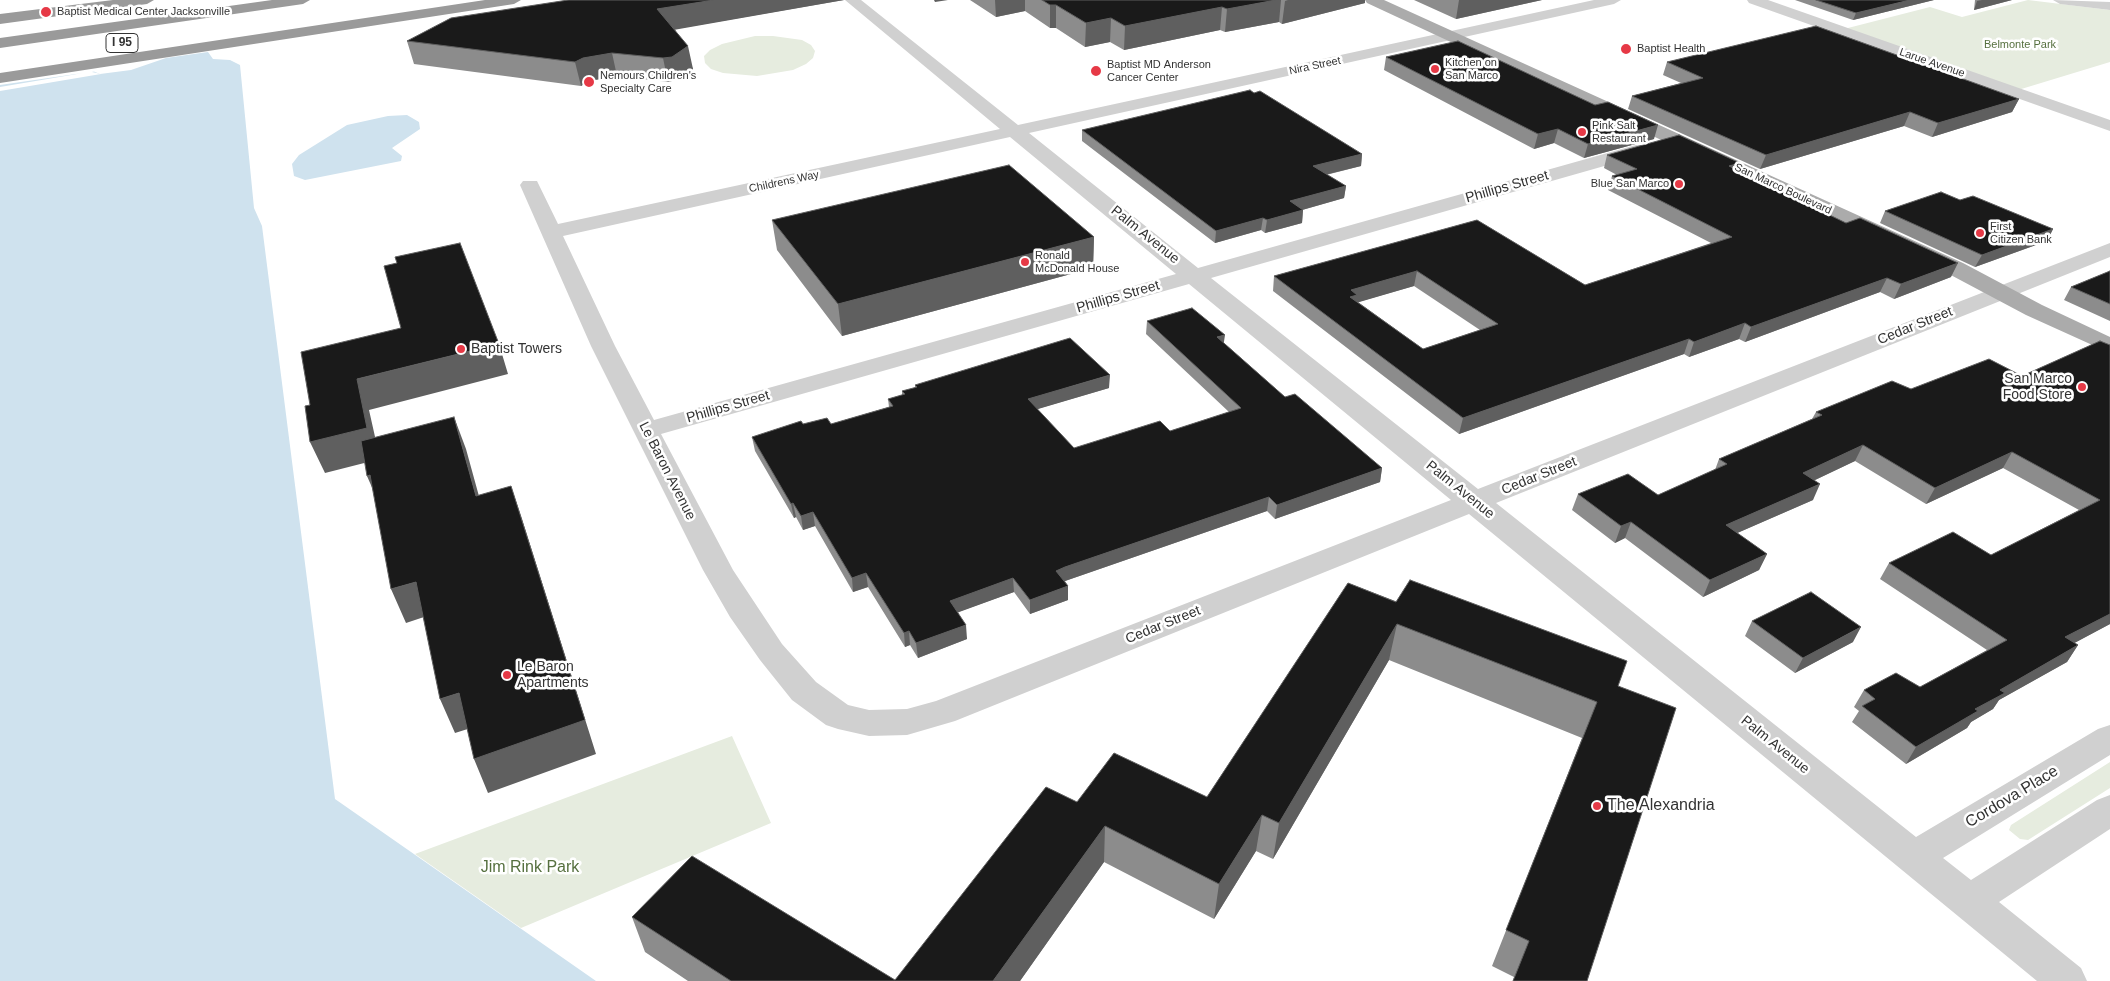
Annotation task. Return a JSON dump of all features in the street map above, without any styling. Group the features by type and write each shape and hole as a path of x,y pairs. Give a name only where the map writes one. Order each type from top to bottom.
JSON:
{"highway":[{"path":"0,19 147,0"},
{"name":"I 95","path":"0,44 303,0"},
{"path":"0,78 514,0"}],"main road":[{"name":"San Marco Boulevard","path":"1372,0 1955,268 2110,346"}],"street":[{"name":"Palm Avenue","path":"852,0 1017,131 2066,981"},
{"name":"Nira Street","path":"1017,131 1614,0"},
{"name":"Larue Avenue","path":"1754,0 2110,126"},
{"path":"2060,0 2102,3"},
{"name":"Childrens Way","path":"552,232 1017,131"},
{"name":"Phillips Street","path":"646,430 1676,140"},
{"name":"Le Baron Avenue","path":"530,185 595,330 718,570 755,630 804,691 827,709 852,720"},
{"name":"Cedar Street","path":"852,720 888,723 907,722 943,712 2110,249"},
{"name":"Cordova Place","path":"1913,857 2110,738"},
{"path":"1968,902 2110,810"}],"green space":[{"name":"Belmonte Park","path":"2028,0 2110,10 2110,62 2018,90 1844,29 1930,7 1962,17"},
{"path":"755,36 773,36 802,40 811,45 815,51 813,58 806,64 793,70 757,76 723,73 711,69 705,63 704,56 710,50 722,44"},
{"name":"Jim Rink Park","path":"732,736 771,823 521,928 415,854"},
{"path":"2110,762 2110,788 2028,840 2020,839 2009,830 2011,825"}],"water":[{"path":"208,52 213,59 230,60 240,65 254,208 262,226 335,799 596,981 0,981 0,61 88,69 100,74 131,70 166,58"},
{"path":"407,115 419,122 420,129 392,148 402,156 401,161 305,180 294,176 292,164 299,155 347,125 388,116"}],"pier":[{"path":"89,55 97,60 91,69 95,71 92,72 101,74 0,91 0,87 83,73 0,85 0,58"}],"building":[{"path":"568,0 714,0 657,9 688,46 672,57 663,58 612,53 583,58 575,62 407,41 451,18"},
{"path":"1042,0 1276,0 1227,9 1222,7 1125,26 1111,18 1086,23 1056,5 1050,5"},
{"path":"1816,0 1910,0 1856,13"},
{"path":"1816,26 2019,99 1938,123 1910,112 1766,155 1632,96 1703,78 1667,62"},
{"path":"1458,41 1595,105 1608,102 1658,125 1588,144 1558,129 1538,134 1386,57"},
{"path":"1250,90 1254,93 1260,91 1362,154 1313,166 1346,186 1290,201 1303,210 1267,220 1263,218 1216,231 1082,130"},
{"path":"1679,135 1740,163 1729,166 1846,223 1860,218 1958,263 1901,284 1887,278 1751,327 1745,323 1694,342 1689,339 1463,418 1274,276 1477,220 1585,285 1732,237 1612,176 1637,169 1607,155","holes":["1417,271 1498,324 1423,349 1350,297 1357,295 1351,290"]},
{"path":"1009,165 1094,237 838,304 772,220"},
{"path":"1941,192 1960,200 1973,196 2053,229 1982,255 1885,211"},
{"path":"460,243 499,344 357,379 367,428 310,442 305,406 310,405 301,352 401,328 384,266 397,263 395,257"},
{"path":"2110,271 2110,304 2071,287"},
{"path":"1192,308 1225,335 1217,337 1285,397 1295,394 1382,468 1277,505 1269,497 1065,567 1056,571 1068,586 1030,600 1013,578 950,601 966,625 916,643 909,631 904,633 866,573 852,578 813,512 801,516 793,503 791,504 752,437 801,421 803,424 827,418 831,424 893,406 888,399 905,394 902,391 917,387 915,385 1070,338 1110,375 1028,399 1074,448 1160,421 1170,431 1241,408 1147,321"},
{"path":"2100,341 2110,345 2110,614 2065,637 2078,645 2000,690 2005,693 1975,709 1978,711 1916,747 1862,706 1875,699 1864,690 1896,673 1920,687 2007,640 1889,563 1953,532 1991,555 2100,500 2012,452 1935,488 1863,445 1803,473 1820,484 1726,525 1767,554 1710,580 1631,522 1621,526 1578,494 1628,474 1658,495 1727,464 1719,459 1822,415 1816,412 1892,381 1911,389 1989,359 2022,376"},
{"name":"Le Baron Apartments","path":"454,417 476,496 511,486 585,720 474,759 459,693 440,699 416,582 391,589 370,475 367,476 361,441"},
{"path":"1410,580 1627,661 1618,686 1676,708 1587,981 1513,981 1529,941 1506,930 1597,702 1397,624 1279,823 1262,815 1219,884 1105,826 993,981 731,981 632,917 692,856 895,980 1046,787 1077,802 1114,753 1207,797 1348,583 1396,602"},
{"path":"1811,592 1861,627 1803,658 1752,621"}],"place":[{"name":"Baptist Medical Center Jacksonville","path":"46,12"},
{"name":"Baptist Health","path":"1626,49"},
{"name":"Kitchen on San Marco","path":"1435,69"},
{"name":"Baptist MD Anderson Cancer Center","path":"1096,71"},
{"name":"Nemours Children's Specialty Care","path":"589,82"},
{"name":"Pink Salt Restaurant","path":"1582,132"},
{"name":"Blue San Marco","path":"1679,184"},
{"name":"First Citizen Bank","path":"1980,233"},
{"name":"Ronald McDonald House","path":"1025,262"},
{"name":"Baptist Towers","path":"461,349"},
{"name":"San Marco Food Store","path":"2082,387"},
{"name":"Le Baron Apartments","path":"507,675"},
{"name":"The Alexandria","path":"1597,806"}]}
